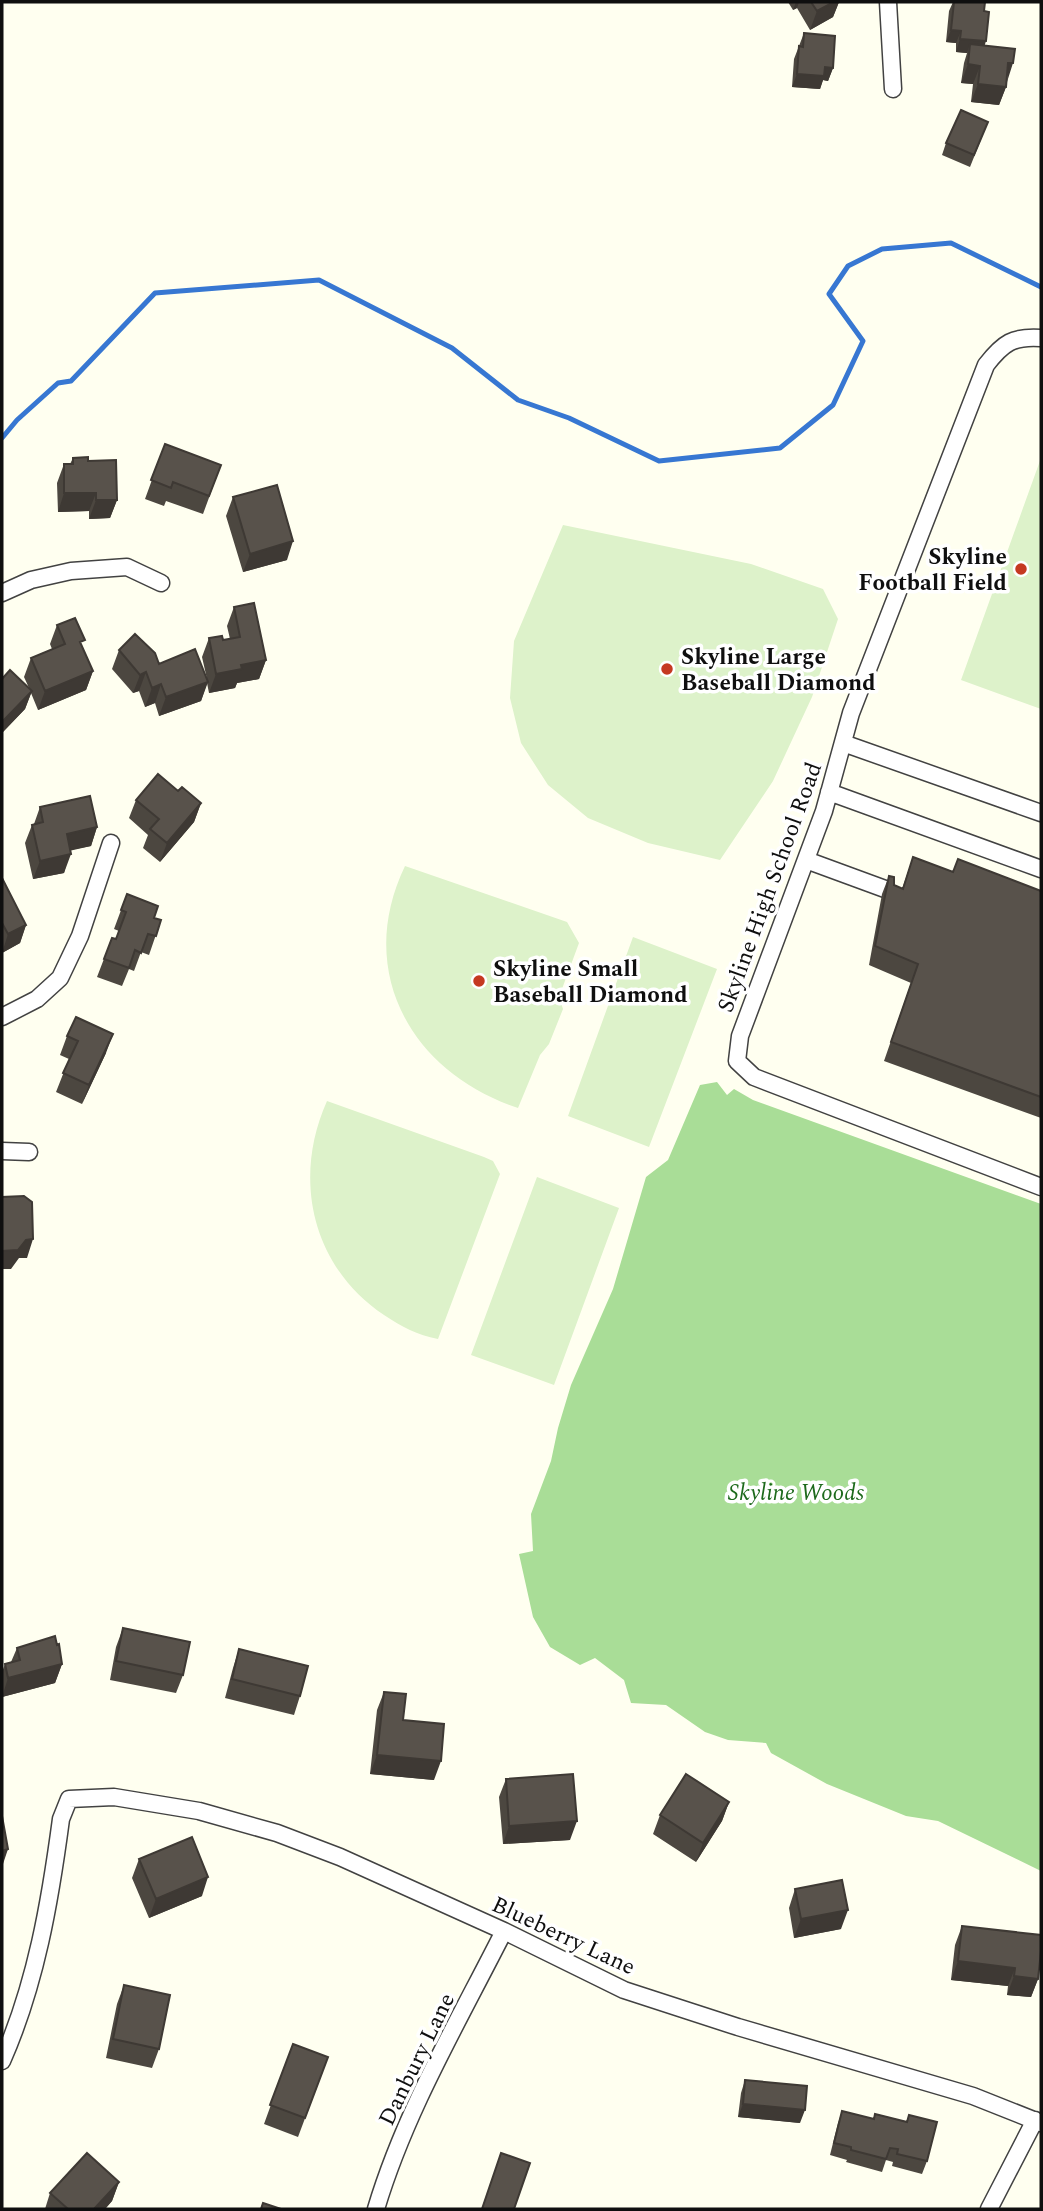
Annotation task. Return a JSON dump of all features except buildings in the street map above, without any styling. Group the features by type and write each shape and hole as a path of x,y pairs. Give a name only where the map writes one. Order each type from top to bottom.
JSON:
{"street":[{"path":"888,2 892,89"},
{"name":"Skyline High School Road","path":"1041,338 1022,337 1000,348 986,365 851,713 806,860 740,1036 737,1061 754,1077 1041,1187"},
{"path":"2,593 31,580 71,571 127,567 161,583"},
{"path":"843,743 1041,813"},
{"path":"829,792 1041,869"},
{"path":"2,1017 37,999 60,978 80,936 111,842"},
{"path":"806,860 885,889"},
{"path":"2,1151 29,1152"},
{"name":"Blueberry Lane","path":"2,2061 35,1970 61,1819 69,1799 114,1797 199,1811 277,1833 340,1857 504,1931 624,1990 738,2027 973,2096 1038,2121"},
{"name":"Danbury Lane","path":"376,2209 388,2170 418,2102 504,1931"},
{"path":"989,2209 1038,2121"}],"green space":[{"name":"Skyline Football Field","path":"1041,458 1041,709 961,680"},
{"name":"Skyline Large Baseball Diamond","path":"563,525 751,564 823,589 838,619 812,697 773,781 720,860 648,843 588,818 548,785 521,743 510,698 514,641"},
{"name":"Skyline Small Baseball Diamond","path":"405,866 567,922 579,943 559,997 563,1009 518,1108 481,1092 448,1070 422,1044 403,1014 390,980 386,944 391,905"},
{"path":"633,937 717,969 649,1147 568,1116"},
{"name":"Skyline Woods","path":"717,1082 727,1095 734,1089 753,1100 1041,1204 1041,1871 938,1821 906,1816 827,1784 771,1753 766,1743 728,1740 705,1732 666,1705 631,1703 624,1680 595,1658 580,1665 550,1647 533,1617 519,1554 533,1551 531,1514 551,1461 571,1385 613,1289 646,1177 668,1160 700,1085"},
{"path":"327,1101 484,1157 493,1161 500,1174 438,1339 403,1327 359,1295 340,1272 325,1247 315,1219 311,1161 316,1131"},
{"path":"537,1177 619,1208 554,1385 471,1355"}],"waterway":[{"path":"2,438 17,420 58,383 71,381 155,293 319,280 452,348 518,400 569,418 659,461 780,448 833,405 863,341 829,294 848,266 882,249 951,243 1041,287"}],"place":[{"name":"Skyline Football Field","path":"1021,569"},
{"name":"Skyline Large Baseball Diamond","path":"667,669"},
{"name":"Skyline Small Baseball Diamond","path":"479,981"}]}
